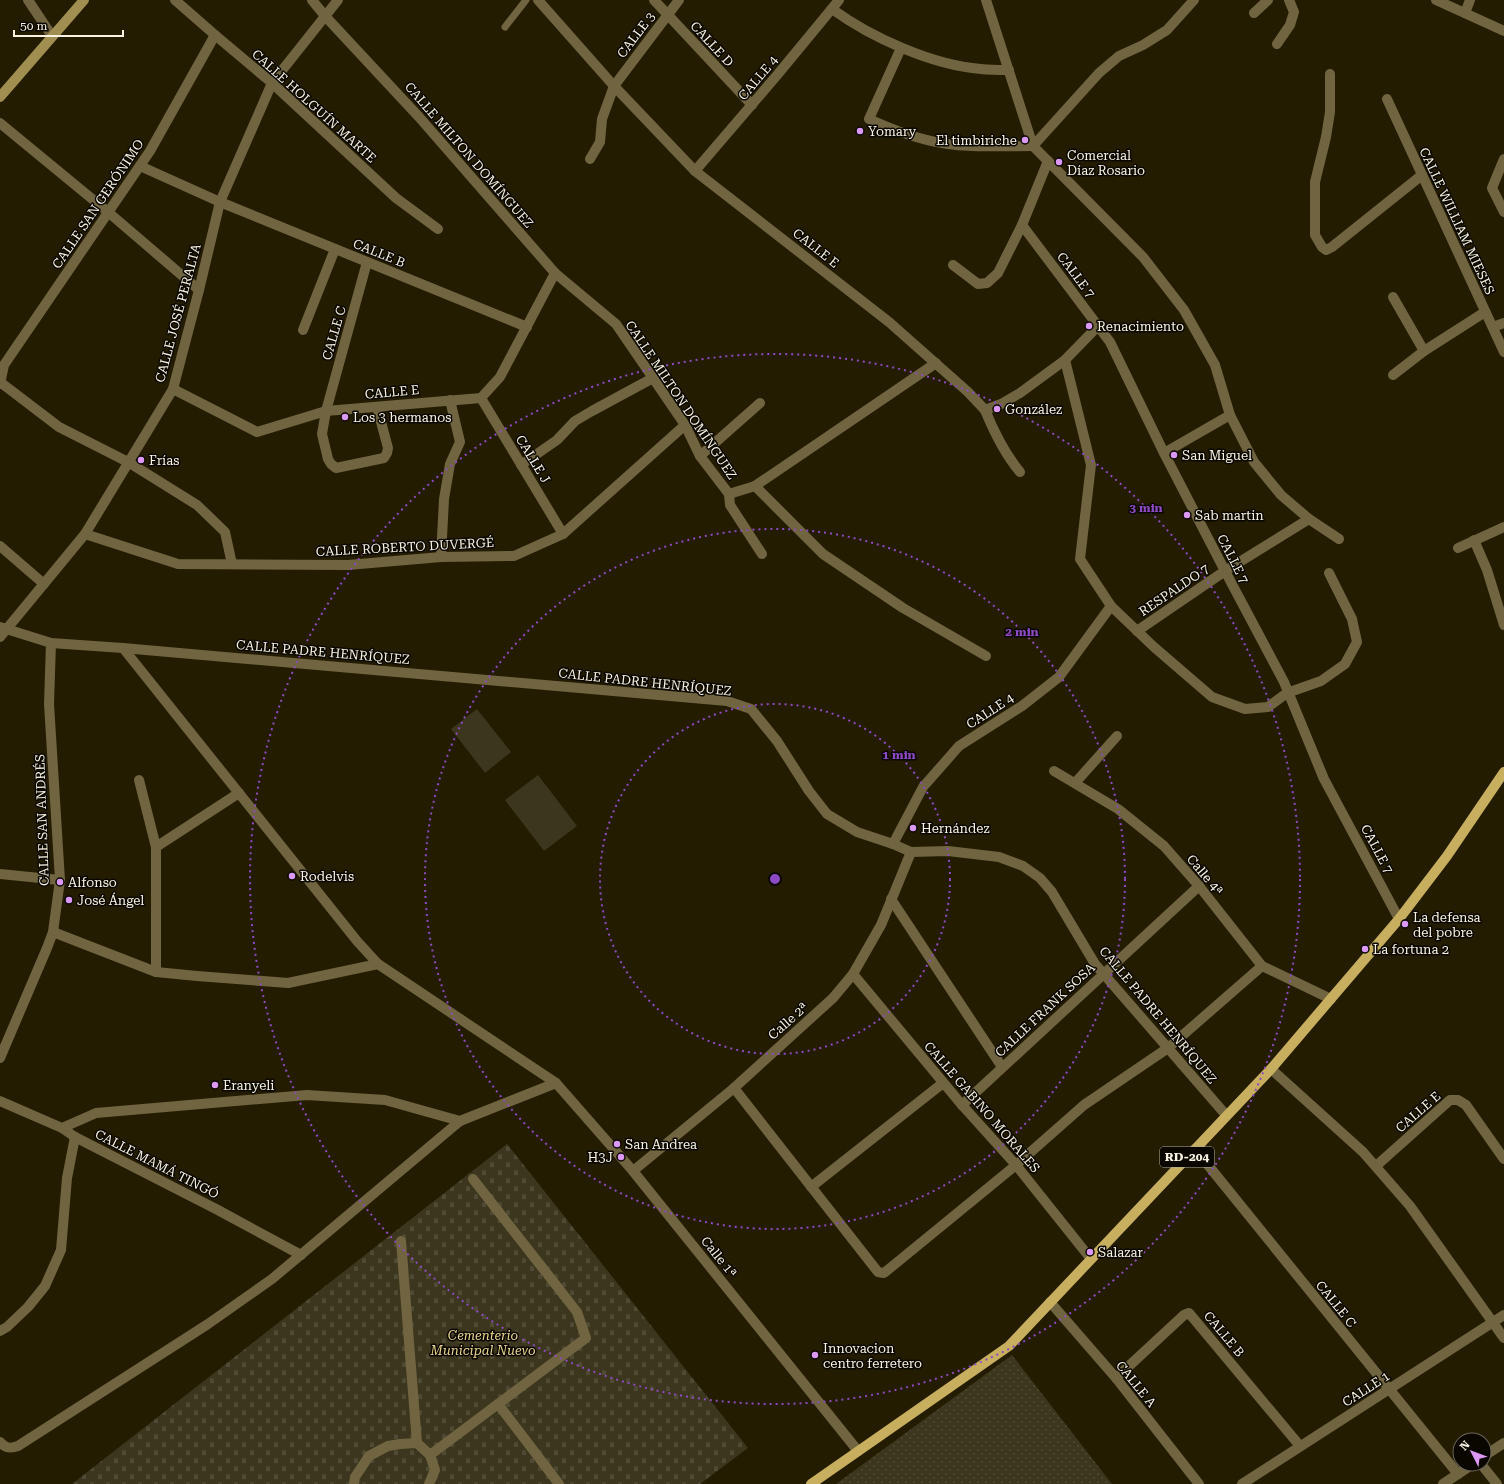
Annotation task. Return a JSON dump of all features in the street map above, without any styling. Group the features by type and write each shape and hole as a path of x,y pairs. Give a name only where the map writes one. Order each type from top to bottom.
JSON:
{"main road":[{"name":"RD-204","path":"811,1484 1009,1346 1271,1069 1399,919 1447,856 1504,772"}],"street":[{"path":"28,0 52,36"},
{"path":"0,97 84,0"},
{"name":"CALLE HOLGUÍN MARTE","path":"175,0 272,83 396,198 438,229"},
{"name":"CALLE MILTON DOMÍNGUEZ","path":"312,0 325,16 419,117 555,273 616,324 685,425 700,456 729,494 755,486 936,363"},
{"name":"CALLE JOSÉ PERALTA","path":"2,631 44,584 85,534 173,389 220,202 272,83 338,0"},
{"name":"CALLE E","path":"538,0 614,86 695,171 889,322 968,392 985,410"},
{"name":"CALLE D","path":"654,0 752,105"},
{"name":"CALLE 3","path":"590,159 600,142 602,119 614,86 679,0"},
{"name":"CALLE 4","path":"695,171 839,0"},
{"path":"986,0 1033,146 1143,257 1184,310 1215,364 1230,415 1254,462 1281,495 1309,519 1339,539"},
{"path":"901,48 869,120 899,133 942,143 1033,146 1099,73 1119,56 1143,45 1167,30 1194,0"},
{"path":"1254,13 1268,0"},
{"path":"1277,44 1290,24 1294,12 1289,0"},
{"path":"1436,0 1504,31"},
{"path":"1465,13 1470,0"},
{"path":"832,9 842,17 901,48 956,65 981,69 1009,70"},
{"name":"CALLE SAN GERÓNIMO","path":"0,383 4,365 150,151 215,35"},
{"path":"1330,74 1330,112 1326,137 1315,182 1315,235 1322,247 1326,250 1332,247 1422,175"},
{"name":"CALLE WILLIAM MIESES","path":"1387,100 1484,312 1493,326 1504,352"},
{"path":"0,123 108,212 199,290"},
{"path":"1504,159 1492,188 1504,212"},
{"path":"953,265 978,284 987,283 998,273 1022,225 1048,161"},
{"name":"CALLE B","path":"140,166 220,202 527,327"},
{"name":"CALLE 7","path":"1022,225 1110,342 1164,453 1284,682 1287,693 1324,779 1399,919"},
{"path":"303,330 335,249"},
{"name":"CALLE C","path":"326,411 368,262"},
{"path":"481,398 500,377 555,273"},
{"path":"1392,296 1424,351"},
{"path":"1393,375 1424,351 1484,312"},
{"path":"1493,326 1504,323"},
{"path":"1020,472 1008,457 985,410 1001,404 1065,360 1098,326"},
{"path":"1065,360 1090,465 1080,559 1111,606 1212,697 1245,709 1268,707 1287,693 1321,681 1345,664 1357,642 1352,619 1329,573"},
{"path":"521,465 557,440 575,422 592,411 653,378"},
{"path":"0,383 59,427 128,462 197,505 225,532 232,564"},
{"name":"CALLE E","path":"173,389 257,432 326,411 481,398"},
{"name":"CALLE J","path":"481,398 563,534"},
{"path":"441,557 444,499 450,464 460,442 450,400"},
{"path":"700,456 760,403"},
{"path":"326,411 322,434 328,459 336,468 384,458 388,448 377,407"},
{"path":"1164,453 1230,415"},
{"name":"CALLE ROBERTO DUVERGÉ","path":"85,534 178,564 348,565 441,557 514,556 563,534 685,425"},
{"path":"755,486 823,554 903,608 986,656"},
{"path":"729,494 730,505 762,554"},
{"name":"RESPALDO 7","path":"1137,631 1225,571 1309,519"},
{"path":"1458,548 1504,527"},
{"path":"1474,540 1486,570 1504,625"},
{"path":"0,546 44,584"},
{"name":"CALLE 4","path":"893,844 923,787 944,762 960,746 1022,706 1059,677 1111,606"},
{"name":"CALLE PADRE HENRÍQUEZ","path":"2,631 51,643 727,701 751,708 777,741 809,791 827,814 858,832 911,852 948,851 999,857 1023,866 1040,878 1052,892 1095,964 1226,1116"},
{"name":"CALLE SAN ANDRÉS","path":"0,1058 48,948 53,932 60,880 50,704 51,643"},
{"name":"Calle 1ª","path":"123,648 357,941 378,964 556,1083 633,1171 858,1451"},
{"path":"1075,784 1116,736"},
{"name":"Calle 4ª","path":"1054,771 1118,809 1164,846 1199,886 1262,966 1331,998"},
{"path":"139,780 156,847 156,972"},
{"path":"156,847 239,793"},
{"name":"Calle 2ª","path":"633,1171 734,1088 833,998 853,974 881,925 911,852"},
{"path":"0,874 60,880"},
{"name":"CALLE FRANK SOSA","path":"962,1105 1199,886"},
{"path":"892,899 1002,1067"},
{"path":"53,932 156,972 288,983 378,964"},
{"path":"734,1088 880,1273 884,1272 1016,1165 1084,1105 1168,1048 1262,966"},
{"name":"CALLE GABINO MORALES","path":"853,974 943,1083 1016,1165 1091,1259"},
{"path":"1271,1069 1363,1152 1376,1166 1410,1206 1504,1338"},
{"path":"0,1442 8,1448 18,1446 208,1324 272,1279 460,1121 556,1083"},
{"path":"811,1187 943,1083"},
{"path":"62,1128 96,1113 307,1095 385,1100 460,1121"},
{"name":"CALLE E","path":"1376,1166 1450,1100 1458,1100 1466,1105 1504,1159"},
{"name":"CALLE MAMÁ TINGÓ","path":"0,1101 62,1128 75,1137 216,1209 301,1255"},
{"path":"0,1331 28,1308 45,1286 61,1250 67,1178 75,1137"},
{"name":"CALLE C","path":"1195,1149 1388,1390 1458,1474"},
{"path":"430,1455 586,1338 576,1312 472,1179"},
{"path":"401,1241 417,1443 430,1455 435,1470 429,1484"},
{"name":"CALLE A","path":"1050,1302 1116,1378 1199,1484"},
{"name":"CALLE B","path":"1116,1378 1184,1315 1189,1314 1300,1446"},
{"name":"CALLE 1","path":"1242,1484 1504,1315"},
{"path":"498,1404 559,1484"},
{"path":"354,1484 355,1476 369,1456 388,1446 417,1443"},
{"path":"1492,1451 1504,1443"},
{"path":"1443,1484 1461,1472"},
{"path":"1488,1472 1497,1484"}],"lane":[{"path":"505,27 526,0"}],"green space":[{"path":"477,709 511,752 485,773 451,729"},
{"path":"538,775 577,826 544,851 505,800"},
{"name":"Cementerio Municipal Nuevo","path":"507,1144 748,1448 700,1484 72,1484"},
{"path":"1012,1355 1112,1484 836,1484"}],"place":[{"name":"Yomary","path":"860,131"},
{"name":"El timbiriche","path":"1025,140"},
{"name":"Comercial Díaz Rosario","path":"1059,162"},
{"name":"Renacimiento","path":"1089,326"},
{"name":"González","path":"997,409"},
{"name":"Los 3 hermanos","path":"345,417"},
{"name":"San Miguel","path":"1174,455"},
{"name":"Frías","path":"141,460"},
{"name":"Sab martin","path":"1187,515"},
{"name":"Hernández","path":"913,828"},
{"name":"Rodelvis","path":"292,876"},
{"name":"Alfonso","path":"60,882"},
{"name":"José Ángel","path":"69,900"},
{"name":"La defensa del pobre","path":"1405,924"},
{"name":"La fortuna 2","path":"1365,949"},
{"name":"Eranyeli","path":"215,1085"},
{"name":"San Andrea","path":"617,1144"},
{"name":"H3J","path":"621,1157"},
{"name":"Salazar","path":"1090,1252"},
{"name":"Innovacion centro ferretero","path":"815,1355"}]}
